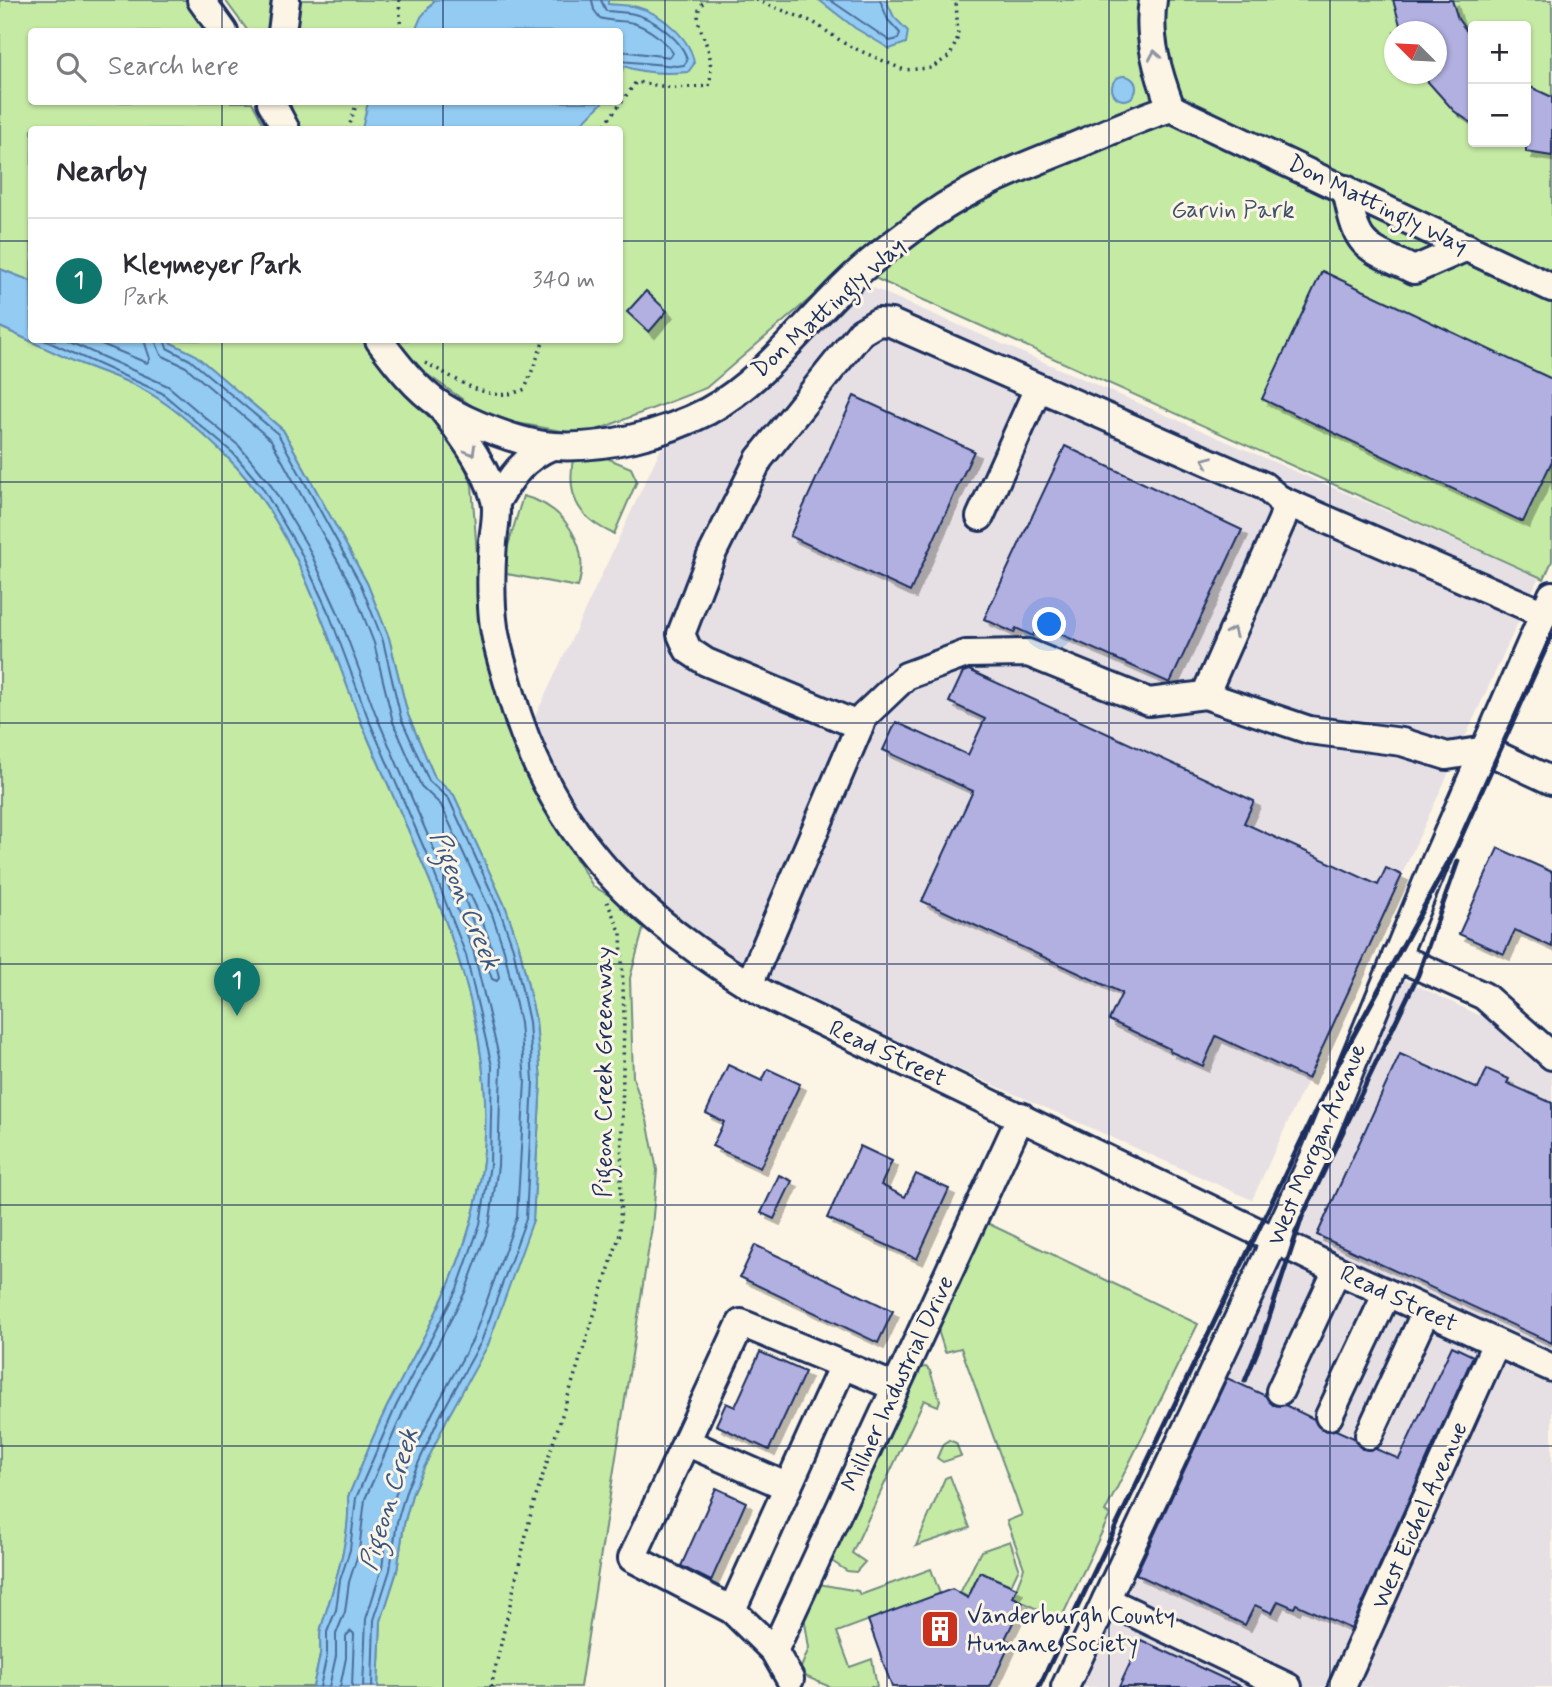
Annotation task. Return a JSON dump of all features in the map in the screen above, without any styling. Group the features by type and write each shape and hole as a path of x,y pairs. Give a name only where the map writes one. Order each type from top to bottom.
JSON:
{"street":[{"path":"201,0 221,28"},
{"path":"282,28 286,0"},
{"path":"1153,0 1151,13 1156,60 1171,108"},
{"path":"273,105 285,119"},
{"name":"Don Mattingly Way","path":"381,343 400,366 439,404 496,431 552,446 614,441 640,435 707,411 764,367 863,268 932,214 1004,174 1141,117 1171,108 1552,288"},
{"path":"1346,189 1354,232 1368,248 1380,254 1414,270 1467,247"},
{"path":"860,726 706,662 688,650 681,634 711,556 759,459 861,332 878,323 891,323 1264,486 1279,499 1548,604"},
{"path":"980,517 1038,388"},
{"name":"Read Street","path":"439,404 471,449 496,502"},
{"name":"Read Street","path":"552,446 532,454 513,473 496,502 491,567 494,630 516,712 535,763 554,802 596,861 621,887 696,949 750,985 1337,1270 1552,1368"},
{"path":"1205,695 1282,520 1285,510 1279,499"},
{"name":"West Morgan Avenue","path":"1065,1687 1315,1154 1396,956 1548,604"},
{"path":"750,985 864,716 906,676 967,654 1028,653 1149,702 1205,695 1309,730 1402,742 1447,756 1486,750 1552,781"},
{"path":"1396,956 1484,996 1552,1056"},
{"name":"Millner Industrial Drive","path":"774,1651 819,1569 895,1387 927,1350 1021,1116"},
{"path":"1280,1391 1337,1270"},
{"path":"1329,1416 1387,1293"},
{"path":"1369,1435 1426,1311"},
{"path":"790,1679 774,1651 732,1610 632,1558 741,1323 895,1387"},
{"name":"West Eichel Avenue","path":"1342,1687 1496,1343"},
{"path":"732,1610 843,1365"},
{"path":"686,1442 788,1487"},
{"path":"1106,1600 1288,1687"}],"path":[{"path":"399,0 401,28"},
{"path":"623,100 636,82 674,88 709,86 710,55 696,18 702,2 706,0"},
{"path":"756,0 813,22 847,45 904,70 931,68 950,56 958,37 956,0"},
{"path":"349,126 356,105"},
{"path":"604,126 619,105"},
{"path":"400,366 419,360 486,394 510,396 525,389 543,343"},
{"name":"Pigeon Creek Greenway","path":"491,1687 532,1509 620,1234 624,1016 621,933 600,891"}],"shaded area":[{"path":"864,284 1539,577 1252,1200 768,984 704,944 597,842 558,783 534,719 660,450 755,395"},
{"path":"1389,972 1552,1050 1552,1687 1066,1687"}],"green space":[{"path":"0,0 190,0 210,28 28,28 28,105 254,105 264,126 28,126 28,280 0,269"},
{"name":"Garvin Park","path":"225,0 1552,0 1552,561 1544,579 848,266 706,388 584,435 489,418 398,354 390,343 623,343 623,126 296,126 291,105 623,105 623,28 246,28"},
{"path":"0,327 28,340 28,343 35,343 129,383 159,399 186,419 228,458 253,486 274,517 308,584 362,724 432,885 452,940 469,996 481,1052 486,1110 482,1169 468,1232 458,1261 447,1289 384,1413 348,1497 344,1547 321,1628 320,1655 313,1687 0,1687"},
{"path":"171,343 366,343 459,452 472,485 484,652 505,726 544,808 593,886 612,897 644,926 630,978 633,1077 647,1120 657,1170 652,1227 580,1687 378,1687 381,1621 397,1571 404,1524 413,1491 533,1220 541,1081 536,1021 519,946 506,908 454,795 435,778 408,715 389,638 367,583 283,430 194,354"},
{"path":"592,452 631,468 637,481 614,534 590,520 576,502 573,492 571,480 574,453"},
{"path":"523,496 551,509 571,530 581,556 578,587 507,574 502,566"},
{"path":"987,1223 1198,1324 1105,1512 1110,1515 1060,1621 1013,1597 1024,1568 1007,1521 1022,1515 961,1348 945,1352 938,1330"},
{"path":"926,1367 930,1371 940,1400 938,1406 924,1400 852,1553 865,1562 856,1572 847,1571 830,1560 919,1368"},
{"path":"949,1440 956,1443 961,1456 943,1462 937,1458 943,1444"},
{"path":"950,1476 970,1528 916,1546 945,1478"},
{"path":"1010,1541 1019,1568 1011,1585 980,1572 968,1597 960,1593 981,1551"},
{"path":"931,1569 940,1594 837,1632 850,1667 872,1659 877,1687 830,1687 807,1677 800,1670 809,1648 804,1616 819,1584 858,1591 860,1595"}],"water":[{"path":"435,0 608,0 608,4 646,10 665,21 688,45 694,64 688,72 672,73 647,72 624,66 623,68 623,28 416,28 421,17"},
{"path":"819,0 886,0 894,17 908,31 906,43 890,49 855,28"},
{"path":"1124,76 1133,79 1136,88 1133,97 1124,100 1115,97 1112,88 1115,79"},
{"path":"367,105 600,105 579,126 363,126"},
{"path":"0,269 28,280 28,340 0,327"},
{"name":"Pigeon Creek","path":"35,343 171,343 194,354 283,430 367,583 389,638 408,715 435,778 454,795 506,908 519,946 536,1021 541,1081 533,1220 488,1345 447,1419 413,1491 404,1524 397,1571 381,1621 378,1687 313,1687 320,1655 321,1628 344,1547 348,1497 384,1413 447,1289 468,1232 476,1201 482,1169 486,1110 481,1052 469,996 432,885 362,724 308,584 274,517 253,486 228,458 177,412 129,383"}],"building":[{"path":"1393,0 1452,0 1458,19 1468,33 1468,121 1454,111 1430,84 1447,84 1447,21 1399,21"},
{"path":"1531,87 1552,97 1552,156 1526,152 1526,147 1531,147"},
{"path":"1322,271 1552,379 1552,461 1523,522 1262,399"},
{"path":"646,291 667,311 649,332 627,312"},
{"path":"854,396 974,451 910,592 790,536"},
{"path":"1065,446 1242,530 1170,683 1038,624 1033,636 1016,628 1014,633 984,619"},
{"path":"969,670 1254,801 1244,823 1378,885 1386,868 1402,875 1308,1079 1216,1036 1203,1066 1169,1051 1170,1049 1109,1020 1122,993 922,901 973,791 883,750 896,722 968,755 985,719 949,702 963,672"},
{"path":"1498,848 1552,872 1552,947 1515,930 1504,954 1459,934"},
{"path":"1400,1054 1478,1089 1487,1069 1509,1079 1507,1083 1552,1103 1552,1343 1317,1235"},
{"path":"728,1065 762,1081 768,1069 800,1084 760,1168 712,1146 724,1122 706,1113"},
{"path":"860,1146 892,1161 881,1185 905,1197 916,1174 949,1189 917,1259 827,1218"},
{"path":"779,1175 792,1181 774,1219 761,1213"},
{"path":"755,1245 893,1311 878,1343 740,1277"},
{"path":"1452,1346 1473,1356 1351,1629 1296,1604 1294,1608 1278,1601 1272,1613 1255,1605 1245,1625 1136,1574 1227,1378 1266,1396 1273,1405 1285,1405 1314,1419 1323,1430 1336,1430 1354,1438 1362,1449 1376,1449 1399,1459"},
{"path":"760,1352 805,1372 769,1450 716,1425 726,1403 735,1407"},
{"path":"716,1488 746,1502 711,1581 681,1566"},
{"name":"Vanderburgh County Humane Society","path":"980,1572 1017,1588 1013,1597 1023,1602 1005,1639 1011,1642 990,1687 892,1687 868,1620 952,1589 968,1598"},
{"path":"1141,1640 1242,1687 1119,1687"}],"railway":[{"path":"1039,1687 1338,1064 1456,848 1552,635"},
{"path":"1245,1381 1261,1342 1302,1217 1418,975 1458,861"}],"place":[{"name":"Kleymeyer Park","path":"237,1016"},
{"name":"Vanderburgh County Humane Society","path":"940,1629"}]}
